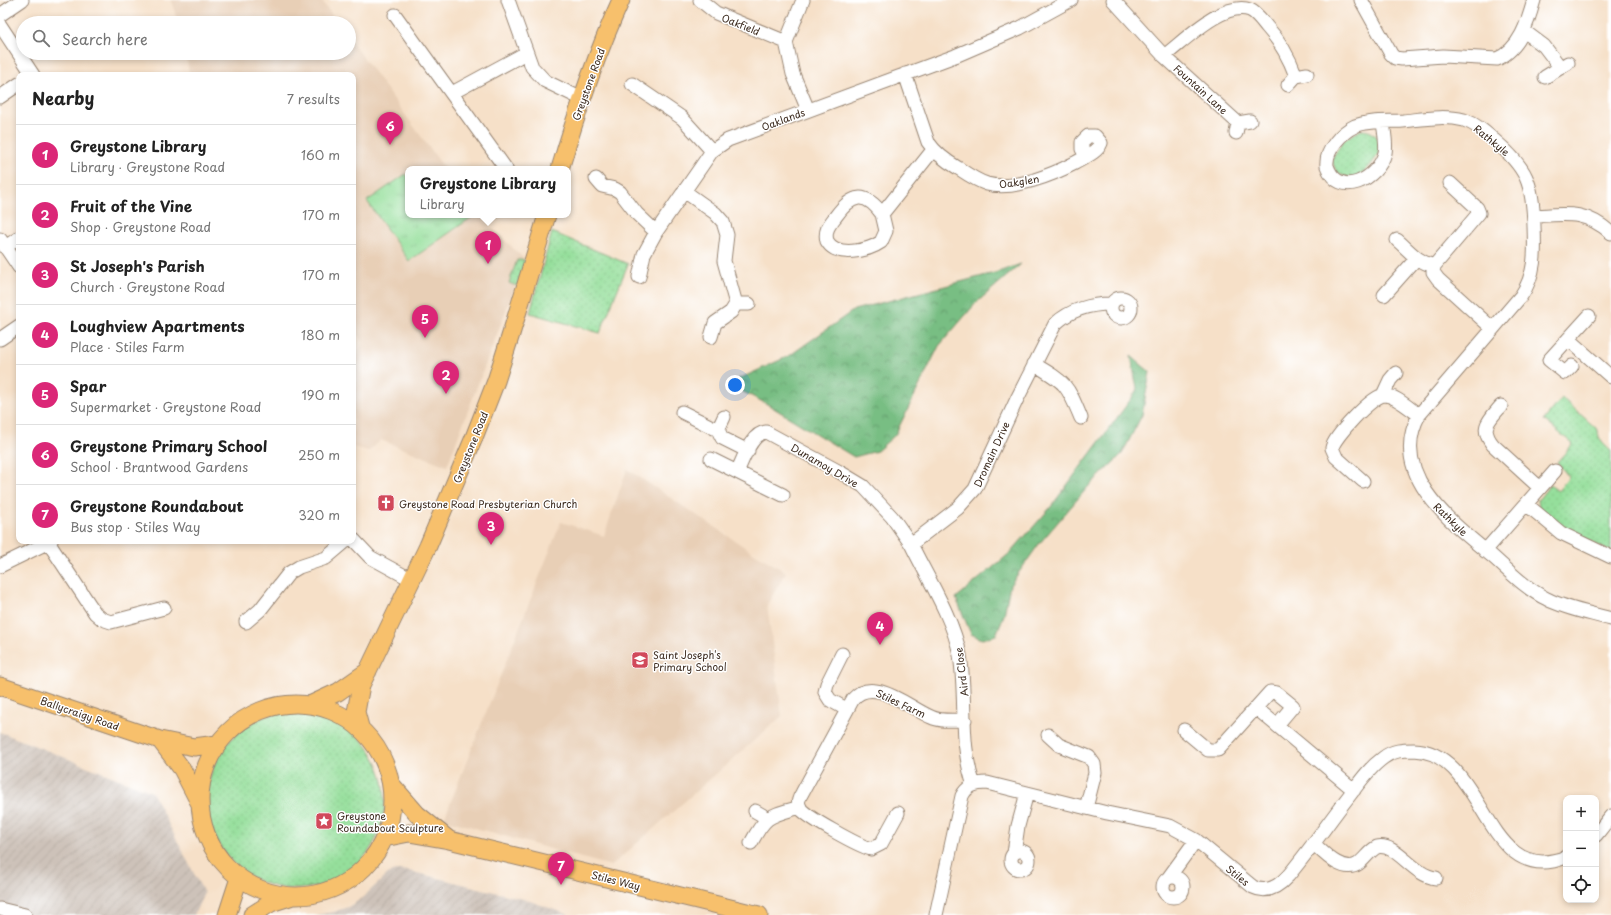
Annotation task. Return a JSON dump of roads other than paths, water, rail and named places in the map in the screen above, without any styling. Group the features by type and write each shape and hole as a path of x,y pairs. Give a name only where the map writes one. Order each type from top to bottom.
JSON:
{"main road":[{"name":"Greystone Road","path":"561,166 582,99 607,32 621,0"},
{"name":"Greystone Road","path":"360,727 356,712 361,686 412,580 456,481 494,386 528,281 546,218"},
{"name":"Greystone Road","path":"312,704 338,692 368,670"},
{"name":"Ballycraigy Road","path":"0,686 160,740 194,747 217,744"},
{"path":"252,915 271,903 292,896 315,894 344,883 357,874 373,858 384,838 391,811 391,784 381,756 374,744 360,727 337,713 312,704 281,704 252,714 227,732 217,744 207,762 201,781 199,802 203,826 212,849 239,878 264,891 292,896"},
{"path":"160,740 182,769 199,802"},
{"name":"Stiles Way","path":"391,784 417,814 449,840"},
{"name":"Stiles Way","path":"384,838 409,833 449,840 759,915"},
{"path":"227,915 239,878"}],"street":[{"path":"0,15 22,0"},
{"path":"508,0 532,67 545,81 582,99"},
{"name":"Oakfield","path":"700,0 716,13 786,42"},
{"path":"803,0 786,42 794,74 808,110"},
{"path":"905,74 955,56 1020,28 1071,0"},
{"name":"Fountain Lane","path":"1113,0 1164,56 1241,126"},
{"path":"1361,0 1388,50 1395,58 1399,59 1443,56 1498,59 1509,52 1524,31 1534,0"},
{"name":"Fountain Lane","path":"1164,56 1217,16 1230,9 1240,8 1255,13 1274,34 1286,51 1297,78"},
{"path":"395,15 504,166"},
{"path":"0,25 16,49"},
{"path":"1524,31 1544,46 1564,65 1545,77"},
{"path":"452,93 526,53"},
{"path":"23,60 31,72"},
{"name":"Oaklands","path":"639,277 644,254 656,232 712,151 728,140 905,74"},
{"name":"Oakglen","path":"905,74 928,142 933,150 943,159 971,177 986,184 998,186 1046,176 1086,156"},
{"path":"631,83 682,118 712,151"},
{"path":"0,97 16,86"},
{"name":"Rathkyle","path":"1383,122 1385,150 1377,168 1360,182 1350,184 1337,180 1328,169 1327,163 1329,153 1335,143 1355,126 1383,122 1446,118 1465,121 1482,130 1521,166 1530,187 1534,216 1535,254 1532,275 1523,293 1419,415 1414,427 1411,448 1414,466 1420,480 1426,493 1442,513 1532,590 1548,600 1611,619"},
{"path":"882,214 933,150"},
{"path":"1450,183 1477,208 1479,213 1434,266 1434,272 1438,279 1493,329"},
{"path":"598,187 615,189 620,192 637,214 656,232"},
{"path":"684,191 715,213 723,222 727,235 724,261 742,304 715,323 711,337"},
{"path":"858,198 868,201 882,214 886,231 881,242 876,245 840,252 833,249 827,241 827,228 842,207 850,199 858,198"},
{"path":"1534,216 1570,214 1582,215 1599,223 1611,233"},
{"path":"16,239 3,243 16,262"},
{"path":"1397,240 1416,259 1422,263 1434,266"},
{"path":"1384,295 1416,259"},
{"name":"Dromain Drive","path":"911,544 958,508 975,489 1052,328 1062,318 1086,307 1111,304"},
{"path":"1572,366 1565,373 1549,360 1589,316"},
{"path":"0,339 16,328"},
{"path":"1568,339 1611,377"},
{"path":"1034,364 1064,384 1070,393 1081,418"},
{"path":"1383,395 1390,380 1396,373"},
{"path":"1363,481 1336,457 1332,448 1335,441 1374,399 1383,395 1390,396 1419,415"},
{"path":"1501,406 1489,421 1486,430 1487,437 1540,488"},
{"path":"682,412 718,430 722,438 748,450"},
{"path":"718,430 724,416"},
{"name":"Dunamoy Drive","path":"737,472 756,437 766,432 850,477 863,486 879,502 911,544"},
{"path":"711,459 783,495"},
{"path":"1485,551 1555,471"},
{"path":"1526,504 1561,533 1611,557"},
{"path":"356,542 370,558 412,580"},
{"path":"0,566 46,544"},
{"path":"51,544 95,613 102,620 114,622 164,608"},
{"path":"246,622 260,610 289,573 299,567 326,558 342,544"},
{"name":"Aird Close","path":"911,544 957,642 963,677 968,761 974,785"},
{"path":"842,654 827,684 825,692 830,700 846,709"},
{"name":"Stiles Farm","path":"800,807 800,796 846,709 853,699 861,692 876,690 931,718 942,720 965,720"},
{"path":"1184,730 1208,750 1216,751 1226,742 1270,692 1277,693 1293,706 1277,725"},
{"path":"1256,708 1354,790"},
{"path":"1048,735 1063,748 1089,757 1094,764 1095,773 1086,808"},
{"name":"Stiles","path":"974,785 987,783 1086,808 1160,823 1182,832 1196,840 1251,885 1260,890 1273,888 1284,881 1372,767 1388,754 1405,750 1431,752 1446,762 1459,774 1500,838 1511,850 1528,860 1541,862 1550,862 1563,858"},
{"path":"935,914 962,796 967,788 974,785"},
{"path":"1014,853 1018,826 1027,793"},
{"path":"751,843 760,825 760,815 800,807 814,819 871,849 881,844 898,813"},
{"path":"1599,831 1611,816"},
{"path":"1169,877 1196,840"},
{"path":"1312,843 1336,862 1348,866 1356,865 1377,847 1388,848 1421,874 1436,878"},
{"path":"0,909 25,915"}],"place":[{"name":"Greystone Primary School","path":"390,145"},
{"name":"Greystone Library","path":"488,264"},
{"name":"Spar","path":"425,338"},
{"name":"Fruit of the Vine","path":"446,394"},
{"name":"Greystone Road Presbyterian Church","path":"386,503"},
{"name":"St Joseph's Parish","path":"491,545"},
{"name":"Loughview Apartments","path":"880,645"},
{"name":"Saint Joseph's Primary School","path":"640,660"},
{"name":"Greystone Roundabout Sculpture","path":"324,821"},
{"name":"Greystone Roundabout","path":"561,885"}]}
